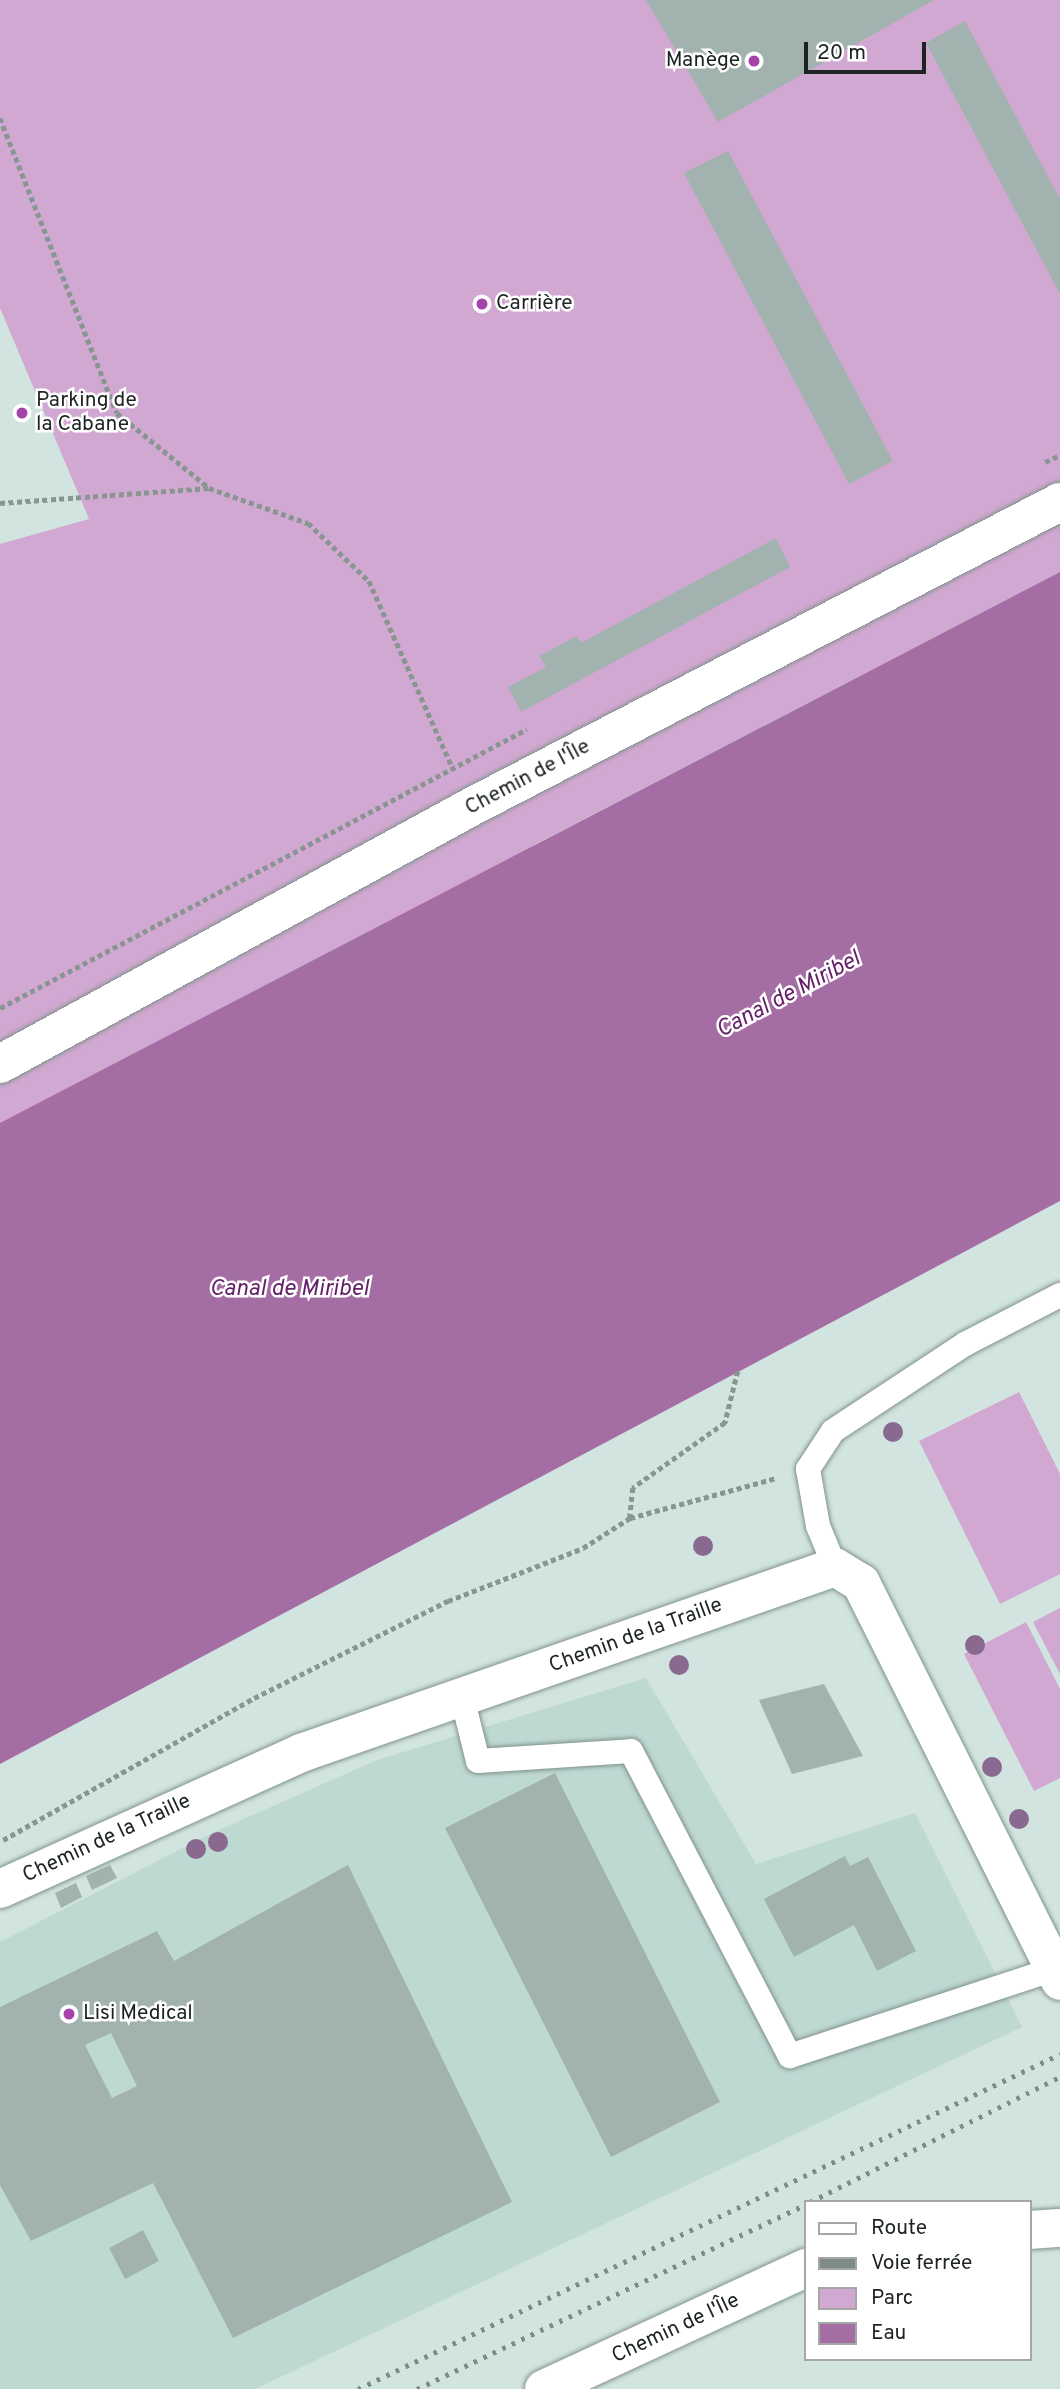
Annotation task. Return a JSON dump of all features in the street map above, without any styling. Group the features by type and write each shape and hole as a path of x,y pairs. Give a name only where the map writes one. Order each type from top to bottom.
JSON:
{"street":[{"name":"Chemin de l'Île","path":"0,1063 471,807 1060,502"},
{"name":"Chemin de la Traille","path":"0,1889 301,1753 835,1567"},
{"path":"835,1567 861,1583 1057,1975"},
{"path":"1032,2230 1060,2228"},
{"name":"Chemin de l'Île","path":"544,2389 804,2270"}],"lane":[{"path":"835,1567 818,1526 808,1469 833,1431 965,1344 1060,1295"},
{"path":"462,1697 478,1761 631,1751 790,2056 1057,1975"}],"path":[{"path":"0,118 117,413 209,488 308,523 369,581 452,767"},
{"path":"0,503 209,488"},
{"path":"630,1518 633,1488 725,1423 738,1371"},
{"path":"0,1841 254,1698 448,1601 583,1548 630,1518 808,1469"}],"shaded area":[{"path":"646,1678 756,1864 915,1813 1022,2027 255,2389 0,2389 0,1942 212,1833 377,1760"}],"green space":[{"path":"0,0 1060,0 1060,572 536,844 0,1174 0,544 89,519 0,308"},
{"path":"1019,1392 1060,1474 1060,1574 1000,1604 919,1441"},
{"path":"1060,1608 1060,1674 1033,1622"},
{"path":"1026,1622 1060,1689 1060,1778 1034,1791 964,1654"}],"water":[{"name":"Canal de Miribel","path":"1060,572 1060,1201 0,1764 0,1123"}],"building":[{"name":"Manège","path":"646,0 934,0 718,122"},
{"path":"965,21 1060,199 1060,294 926,43"},
{"path":"728,151 893,461 849,484 684,173"},
{"path":"776,538 790,567 521,712 508,687 546,667 539,656 577,636 581,643"},
{"path":"824,1684 863,1756 792,1774 759,1700"},
{"path":"555,1773 720,2102 611,2157 445,1828"},
{"path":"845,1856 850,1866 868,1857 916,1951 877,1971 854,1925 794,1957 764,1899"},
{"path":"110,1865 117,1878 92,1890 86,1876"},
{"path":"348,1865 512,2202 233,2338 153,2183 31,2241 0,2185 0,2007 157,1931 174,1961","holes":["111,2033 137,2086 112,2098 85,2045"]},
{"path":"76,1883 82,1897 61,1908 55,1893"},
{"path":"143,2230 159,2261 125,2279 109,2248"}],"railway":[{"path":"358,2389 1060,2054"},
{"path":"814,2200 1060,2077"},
{"path":"417,2389 804,2205"}],"place":[{"name":"Manège","path":"754,61"},
{"name":"Carrière","path":"482,304"},
{"name":"Parking de la Cabane","path":"22,413"},
{"name":"Lisi Medical","path":"69,2014"}]}
